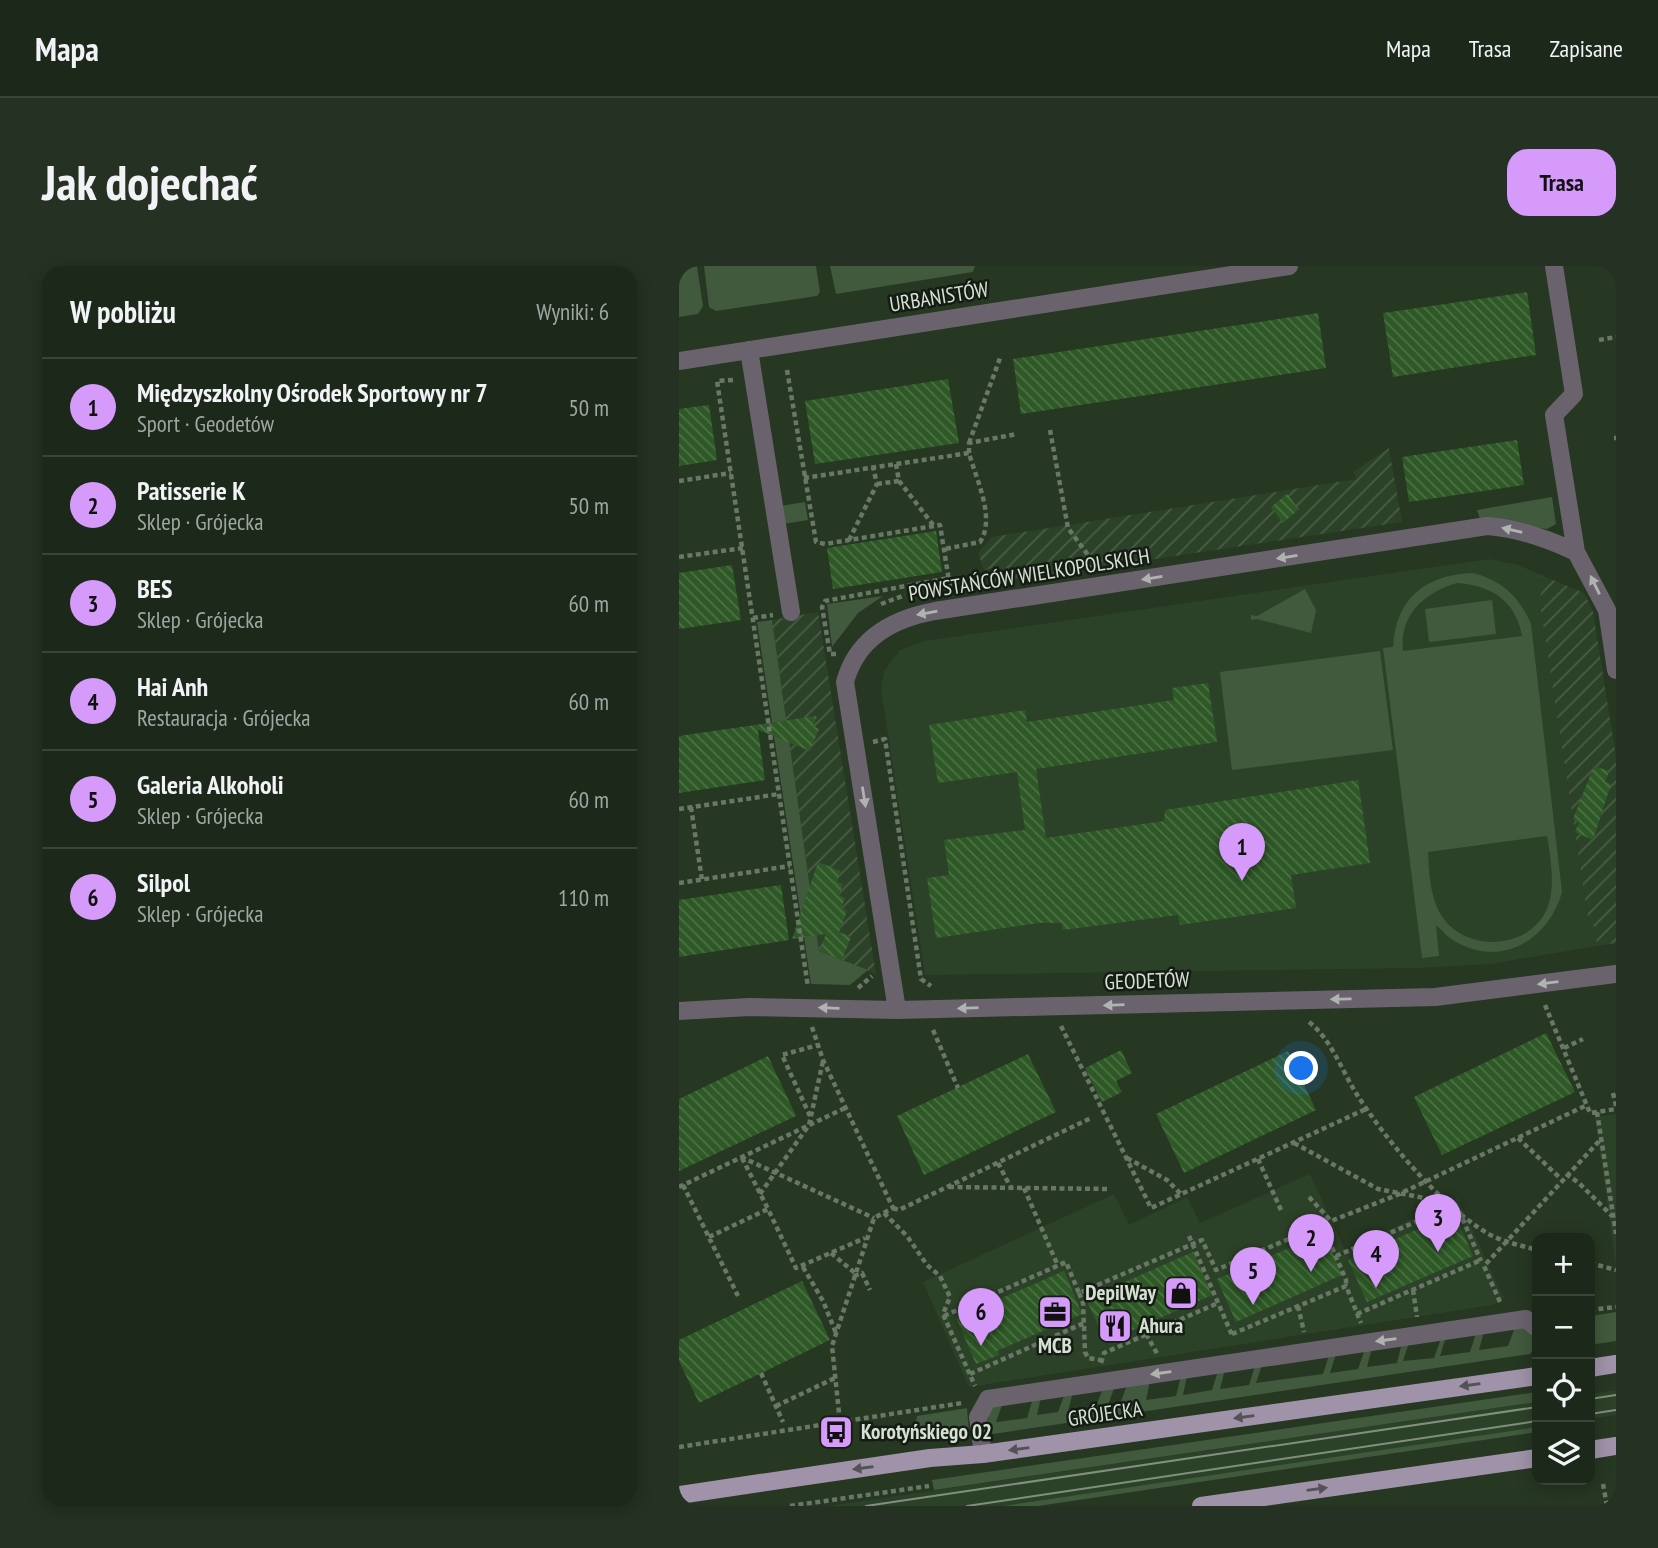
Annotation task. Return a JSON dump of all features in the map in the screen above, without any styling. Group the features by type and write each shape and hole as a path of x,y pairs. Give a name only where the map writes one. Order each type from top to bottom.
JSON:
{"main road":[{"path":"1595,1367 1616,1364"},
{"name":"GRÓJECKA","path":"679,1495 930,1458 983,1454 1532,1377"},
{"path":"1595,1449 1616,1446"},
{"path":"1201,1506 1532,1459"}],"street":[{"name":"URBANISTÓW","path":"679,361 1290,266"},
{"path":"1554,266 1574,394 1554,415 1576,552 1607,610 1616,670"},
{"path":"749,350 791,612"},
{"name":"POWSTAŃCÓW WIELKOPOLSKICH","path":"897,1010 845,682 850,663 880,631 910,615 1487,526 1506,527 1576,552"},
{"name":"GEODETÓW","path":"679,1011 749,1007 897,1010 1434,997 1616,974"},
{"path":"983,1454 978,1417 982,1394 1526,1319 1532,1324"}],"path":[{"path":"1599,340 1616,337"},
{"path":"944,549 980,542 987,531 987,518 969,453 969,443 1000,358"},
{"path":"787,370 816,542 825,544 940,525 947,566"},
{"path":"717,381 808,989"},
{"path":"1050,430 1069,528 1091,559 1095,587"},
{"path":"969,443 1017,435"},
{"path":"804,478 969,453"},
{"path":"896,464 899,481 934,526"},
{"path":"848,540 877,484 873,467"},
{"path":"679,481 731,472"},
{"path":"877,484 899,481"},
{"path":"679,558 743,548"},
{"path":"836,654 830,654 822,607 825,601 949,578"},
{"path":"870,735 871,742 884,739 921,979 928,986 941,986"},
{"path":"679,809 779,794"},
{"path":"691,807 702,880"},
{"path":"679,883 790,866"},
{"path":"1543,1000 1590,1113 1616,1108 1613,1093"},
{"path":"1302,1017 1324,1037 1366,1109 1397,1150 1427,1181 1485,1232 1504,1241 1532,1249"},
{"path":"1058,1019 1151,1208 1366,1109"},
{"path":"928,1020 958,1088"},
{"path":"824,1022 811,1023 818,1045 893,1208 899,1210 1091,1118"},
{"path":"1564,1048 1583,1039"},
{"path":"810,1116 782,1055 818,1045"},
{"path":"760,1194 809,1125 824,1060"},
{"path":"1079,1293 1202,1240 1216,1270 1331,1220 1397,1195 1587,1105"},
{"path":"738,1296 681,1186 845,1108"},
{"path":"1597,1112 1616,1234"},
{"path":"1518,1138 1562,1179"},
{"path":"1357,1314 1482,1263 1601,1139"},
{"path":"1293,1143 1378,1189 1397,1195 1452,1204"},
{"path":"741,1157 874,1217"},
{"path":"741,1157 796,1268 865,1238"},
{"path":"1126,1158 1167,1180 1181,1195"},
{"path":"1258,1159 1281,1210"},
{"path":"998,1163 1011,1188"},
{"path":"1566,1174 1580,1183 1613,1218"},
{"path":"945,1187 1109,1189"},
{"path":"1024,1188 1058,1265"},
{"path":"1309,1197 1331,1220"},
{"path":"1336,1256 1452,1204"},
{"path":"839,1413 832,1346 874,1217 893,1208"},
{"path":"709,1237 768,1209"},
{"path":"1459,1211 1503,1308"},
{"path":"679,1447 982,1394 969,1374 944,1316 950,1297 940,1276 927,1265 907,1236 884,1213"},
{"path":"1322,1224 1364,1330"},
{"path":"1189,1236 1235,1341"},
{"path":"831,1253 854,1275"},
{"path":"944,1316 1066,1262 1083,1303 1088,1357 1100,1360"},
{"path":"1595,1265 1616,1270"},
{"path":"803,1267 823,1301 836,1334"},
{"path":"854,1275 862,1273 870,1290"},
{"path":"1232,1334 1346,1286"},
{"path":"1413,1290 1418,1321"},
{"path":"1101,1370 1100,1360 1104,1353 1218,1303"},
{"path":"1298,1306 1305,1339"},
{"path":"1595,1309 1616,1307"},
{"path":"969,1374 1084,1323"},
{"path":"1146,1335 1161,1361"},
{"path":"761,1373 783,1422"},
{"path":"776,1406 835,1378"},
{"path":"1603,1484 1607,1506"},
{"path":"790,1506 929,1486"}],"shaded area":[{"path":"679,266 697,266 703,306 698,314 679,317"},
{"path":"704,266 816,266 820,292 817,296 716,311 709,307"},
{"path":"830,266 975,266 973,272 836,294"},
{"path":"1389,448 1402,522 995,583 993,568 984,570 978,553 992,537 1357,479 1353,472"},
{"path":"1552,497 1556,524 1547,529 1480,519 1477,510"},
{"path":"805,502 808,520 783,524 780,506"},
{"path":"1489,559 1518,565 1541,575 1545,586 1542,611 1545,637 1589,924 1595,927 1597,946 1491,964 1417,968 925,975 881,689 884,671 900,650 925,641"},
{"path":"1473,573 1501,585 1521,605 1531,624 1562,892 1547,923 1522,944 1491,952 1474,949 1453,940 1436,925 1439,956 1422,958 1383,648 1393,647 1400,615 1416,592 1427,584","holes":["1457,583 1481,587 1500,597 1514,613 1522,636 1403,651 1405,626 1417,607 1434,592","1547,836 1552,874 1551,894 1546,911 1537,924 1524,934 1495,942 1464,936 1451,927 1437,908 1432,892 1428,852"]},
{"path":"1541,575 1584,593 1593,612 1616,757 1616,943 1597,946 1595,927 1589,924 1541,611 1540,596 1545,586"},
{"path":"1305,589 1316,610 1311,633 1257,619 1251,620 1251,615 1257,616"},
{"path":"883,596 858,613 832,647 827,604"},
{"path":"1492,600 1496,634 1429,642 1425,609"},
{"path":"818,612 876,974 819,951 772,620"},
{"path":"772,620 819,951 868,970 850,985 811,984 757,622"},
{"path":"1380,651 1393,750 1232,770 1220,672"},
{"path":"1616,1114 1616,1266 1595,1117"},
{"path":"1310,1174 1345,1250 1458,1198 1502,1295 1506,1297 1492,1305 969,1387 923,1282 1114,1194 1129,1225 1187,1197 1200,1223"},
{"path":"1616,1312 1616,1341 1595,1344 1595,1315"},
{"path":"1515,1327 1523,1327 1532,1335 1530,1354 993,1434 988,1424 991,1407 1003,1402 996,1422 1027,1418 1033,1398 1041,1397 1037,1415 1058,1412 1065,1393 1073,1392 1068,1411 1096,1407 1103,1388 1115,1386 1108,1405 1120,1404 1127,1385 1150,1381 1146,1400 1176,1396 1181,1376 1187,1376 1183,1395 1212,1390 1218,1371 1225,1370 1220,1389 1249,1385 1255,1366 1262,1365 1256,1383 1323,1374 1329,1355 1336,1354 1330,1373 1358,1369 1365,1349 1372,1348 1367,1367 1397,1363 1402,1343 1409,1343 1403,1361 1434,1358 1441,1338 1446,1337 1440,1356 1470,1352 1476,1333 1484,1332 1479,1350 1508,1346"},
{"path":"1616,1390 1616,1415 1595,1418 1595,1393"},
{"path":"1532,1393 1532,1403 934,1490 932,1480"},
{"path":"1532,1403 1532,1428 1368,1453 1003,1506 829,1506"},
{"path":"967,1408 969,1432 963,1438 913,1437 917,1416"},
{"path":"1532,1428 1532,1433 1038,1506 1003,1506"}],"building":[{"path":"1527,292 1536,355 1393,377 1383,313"},
{"path":"1318,313 1326,368 1021,414 1013,359"},
{"path":"948,379 959,443 815,464 805,401"},
{"path":"709,405 717,460 679,466 679,409"},
{"path":"1517,440 1524,485 1409,502 1402,457"},
{"path":"1287,494 1299,509 1283,523 1271,507"},
{"path":"936,531 942,572 833,589 827,548"},
{"path":"732,565 741,620 679,629 679,573"},
{"path":"1208,683 1217,742 1036,769 1046,838 1164,821 1165,810 1358,780 1370,863 1291,875 1296,908 1180,925 1178,915 1063,930 1062,923 1039,923 936,938 927,878 949,875 944,840 1025,830 1017,772 938,783 929,725 1025,710 1027,722 1174,700 1172,688"},
{"path":"817,716 813,726 819,729 810,751 758,730 765,780 679,793 679,736"},
{"path":"1594,766 1609,771 1605,782 1611,784 1593,840 1575,832 1579,822 1573,819"},
{"path":"818,862 841,871 837,882 843,884 839,895 845,898 841,908 847,911 839,932 851,937 842,960 819,951 826,934 792,939"},
{"path":"781,885 789,940 679,957 679,900"},
{"path":"1546,1033 1575,1092 1442,1155 1414,1097"},
{"path":"1121,1050 1132,1073 1116,1081 1122,1092 1102,1102 1085,1068"},
{"path":"1288,1051 1316,1110 1184,1173 1156,1114"},
{"path":"1028,1054 1056,1112 924,1175 897,1116"},
{"path":"768,1056 796,1116 679,1171 679,1099"},
{"path":"1454,1213 1473,1256 1367,1302 1348,1260"},
{"path":"1324,1233 1342,1275 1236,1322 1217,1279"},
{"path":"1193,1252 1212,1295 1106,1342 1086,1299"},
{"path":"1064,1271 1082,1314 997,1351 999,1355 976,1364 956,1318"},
{"path":"802,1281 830,1340 699,1403 679,1361 679,1340"}],"tram line":[{"path":"1595,1398 1616,1395"},
{"path":"866,1506 1532,1408"},
{"path":"1595,1413 1616,1410"},
{"path":"967,1506 1532,1422"}],"place":[{"name":"Międzyszkolny Ośrodek Sportowy nr 7","path":"1242,881"},
{"name":"BES","path":"1438,1252"},
{"name":"Patisserie K","path":"1311,1272"},
{"name":"Hai Anh","path":"1376,1288"},
{"name":"DepilWay","path":"1181,1293"},
{"name":"Galeria Alkoholi","path":"1253,1305"},
{"name":"MCB","path":"1055,1312"},
{"name":"Ahura","path":"1115,1326"},
{"name":"Silpol","path":"981,1346"},
{"name":"Korotyńskiego 02","path":"836,1432"}]}
